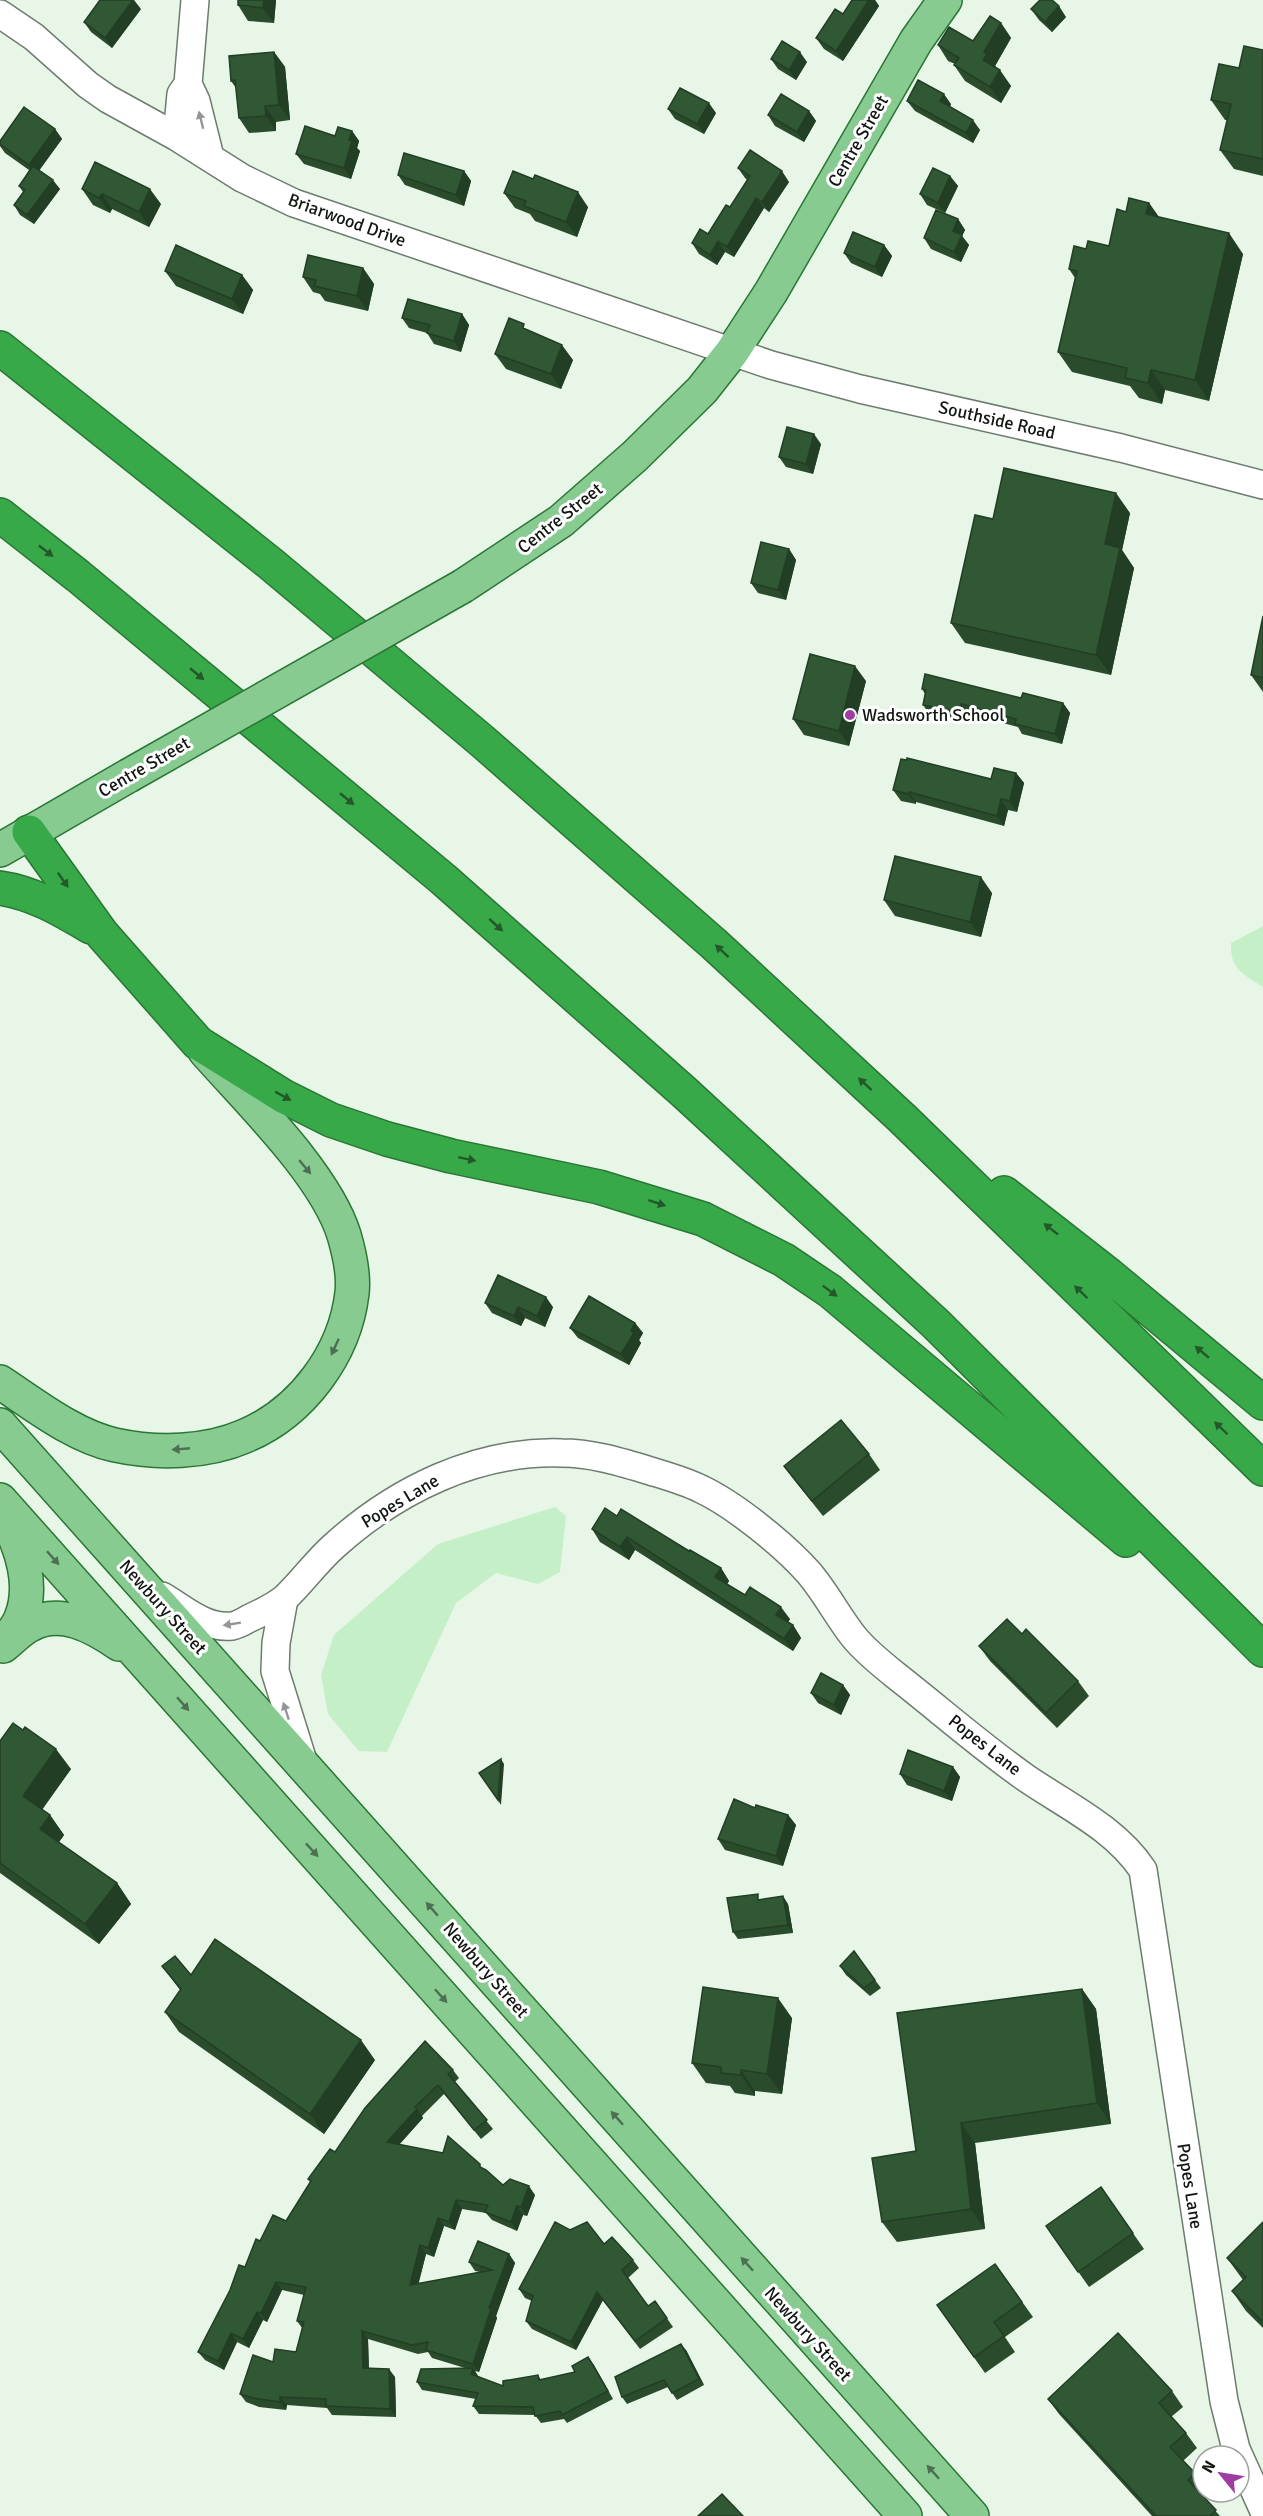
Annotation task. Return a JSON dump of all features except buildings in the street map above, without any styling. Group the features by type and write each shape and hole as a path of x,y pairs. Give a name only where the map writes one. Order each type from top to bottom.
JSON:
{"highway":[{"path":"0,348 271,564 482,741 714,944 903,1119 1263,1469"},
{"path":"0,515 96,591 443,879 684,1092 936,1324 1263,1652"},
{"path":"29,832 102,934 198,1043 283,1096 331,1120 387,1139 451,1156 560,1177 651,1201 703,1219 784,1260 830,1291 1263,1652"},
{"path":"0,888 17,890 56,906 102,934"},
{"path":"903,1119 1029,1211 1263,1403"}],"main road":[{"name":"Centre Street","path":"0,850 464,586 561,521 599,490 702,390 732,352 777,283 916,41 945,0"},
{"path":"0,1382 76,1429 113,1444 149,1450 180,1450 245,1436 288,1410 306,1392 335,1350 346,1323 352,1292 344,1235 332,1206 311,1174 198,1043"},
{"name":"Newbury Street","path":"0,1425 972,2516"},
{"path":"0,1500 905,2516"},
{"path":"0,1507 23,1559 26,1580 26,1599 21,1619 2,1648"},
{"path":"2,1648 28,1625 55,1617 72,1619 116,1642 158,1676"}],"street":[{"path":"195,0 188,84 196,101 210,157"},
{"name":"Briarwood Drive","path":"0,14 34,37 88,85 108,99 177,137 242,177 305,206 732,352"},
{"path":"177,137 181,94 188,84"},
{"name":"Southside Road","path":"732,352 860,389 1121,448 1263,485"},
{"name":"Popes Lane","path":"143,1584 190,1615 213,1625 234,1626 284,1599 333,1547 363,1521 425,1483 488,1460 562,1452 607,1458 702,1489 733,1509 780,1545 810,1574 857,1641 896,1675 1026,1778 1124,1845 1143,1870 1224,2401 1236,2449 1263,2509"},
{"path":"284,1599 276,1643 275,1671 305,1767"}],"green space":[{"path":"1263,926 1263,987 1235,965 1231,943"},
{"path":"555,1507 566,1516 560,1572 538,1584 496,1573 456,1603 387,1752 359,1751 328,1714 321,1675 334,1635 438,1544"}],"place":[{"name":"Wadsworth School","path":"850,715"}]}
